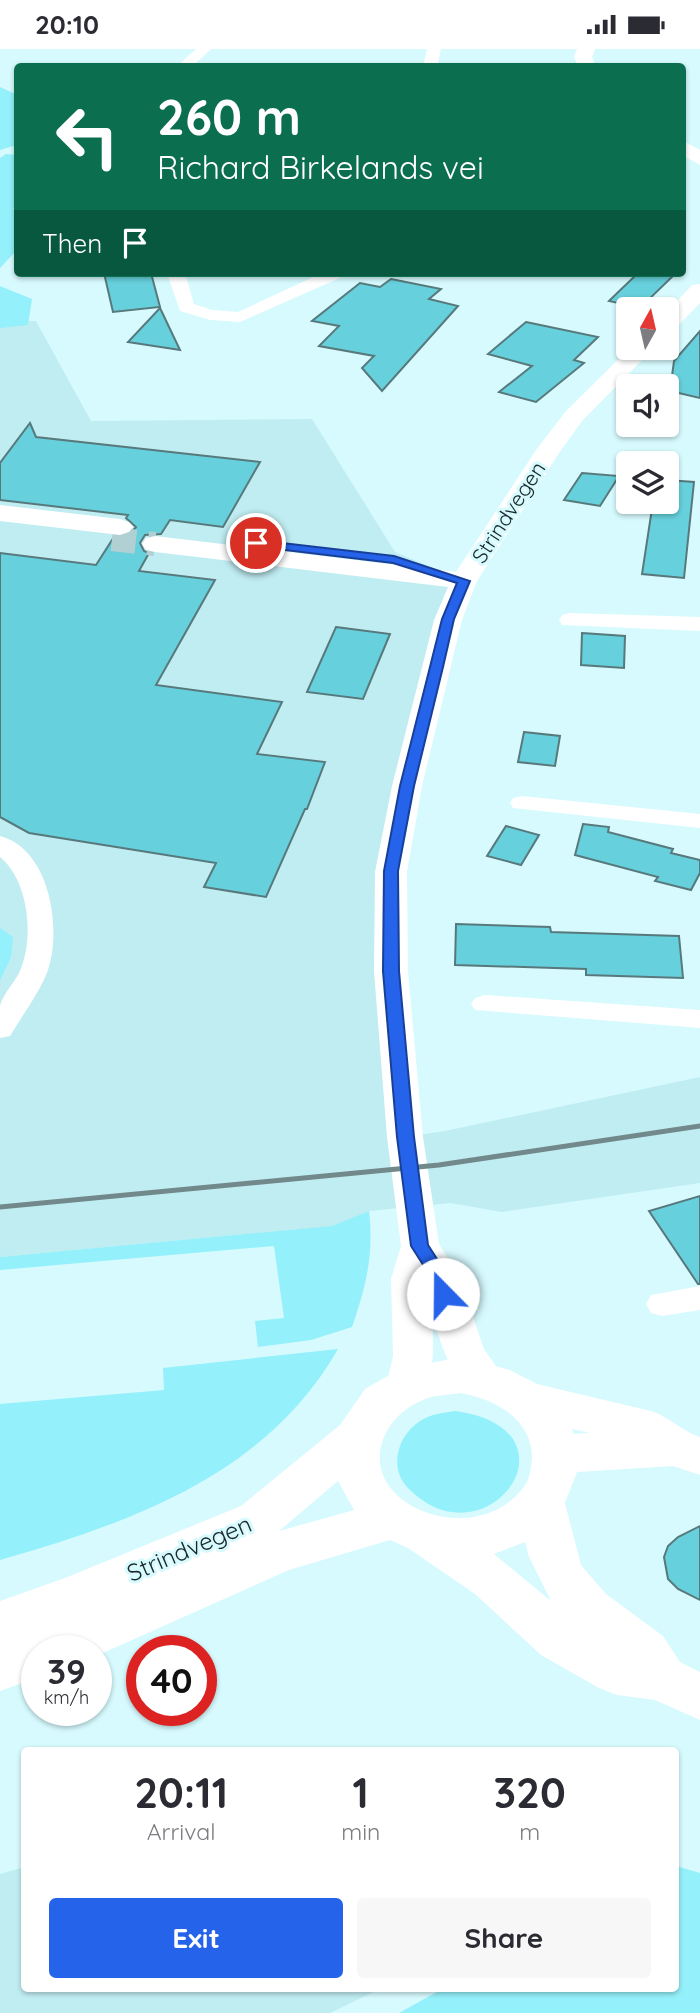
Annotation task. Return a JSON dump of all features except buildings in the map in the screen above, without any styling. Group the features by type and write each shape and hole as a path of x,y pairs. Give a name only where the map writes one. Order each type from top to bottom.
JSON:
{"main road":[{"path":"409,1527 459,1539 494,1534 521,1522 541,1503 553,1480 556,1455 552,1435 541,1415 525,1399 484,1379 460,1375 436,1376 408,1383 385,1397 367,1416 357,1439 356,1463 362,1484 375,1504 409,1527 492,1580 559,1639 617,1672 681,1688"},
{"path":"525,1399 651,1430 687,1451"},
{"name":"Strindvegen","path":"0,1623 81,1594 258,1520 357,1439"},
{"path":"556,1455 597,1450 687,1451"},
{"path":"541,1503 553,1557 564,1580 588,1609 645,1653 681,1688"},
{"name":"Strindvegen","path":"92,1635 278,1552 409,1527"},
{"path":"0,1668 21,1661"}],"street":[{"path":"188,63 204,49"},
{"path":"177,277 186,307 210,315 240,317 327,277"},
{"path":"679,312 700,290"},
{"name":"Strindvegen","path":"408,1383 413,1356 411,1279 419,1246 405,1137 391,971 391,871 407,786 448,619 464,581 548,450 574,417 630,361"},
{"path":"0,513 116,533 0,525"},
{"path":"159,538 394,560 464,581 389,572 159,538"},
{"path":"570,620 700,624"},
{"path":"522,803 700,821"},
{"path":"0,844 23,863 31,880 42,921 34,970 0,1029"},
{"path":"485,1005 700,1019"},
{"name":"Strindvegen","path":"419,1246 439,1276 466,1356 484,1379"},
{"path":"662,1304 700,1298"}],"shaded area":[{"path":"0,87 14,93 14,146 0,150"},
{"path":"6,154 14,155 14,253 0,268 0,158"},
{"path":"0,286 32,299 28,325 0,328"},
{"path":"0,321 36,321 91,421 312,419 395,552 464,581 407,786 405,1137 700,1077 700,1183 502,1212 450,1203 369,1211 335,1226 0,1257"},
{"path":"0,928 13,937 11,957 0,981"},
{"path":"369,1211 368,1270 352,1327 311,1340 258,1347 255,1321 284,1318 274,1246 0,1270 0,1257 332,1226"},
{"path":"338,1349 308,1393 273,1430 234,1461 146,1510 98,1529 0,1560 0,1404 164,1390 163,1368"},
{"path":"455,1411 494,1423 514,1442 519,1464 511,1486 493,1503 468,1512 439,1509 409,1489 402,1481 397,1463 401,1444 412,1427 428,1417"},
{"path":"679,1867 700,1873 700,2013 399,2013 437,1992 679,1992"},
{"path":"21,1868 21,1992 374,1992 330,2013 0,2013 0,1874"}],"tunnel":[{"path":"112,539 155,544"}],"railway":[{"path":"0,1207 439,1165 700,1126"}],"route":[{"path":"256,543 394,560 464,581 448,619 407,786 391,871 391,971 405,1137 419,1246 439,1276 443,1294"}]}
